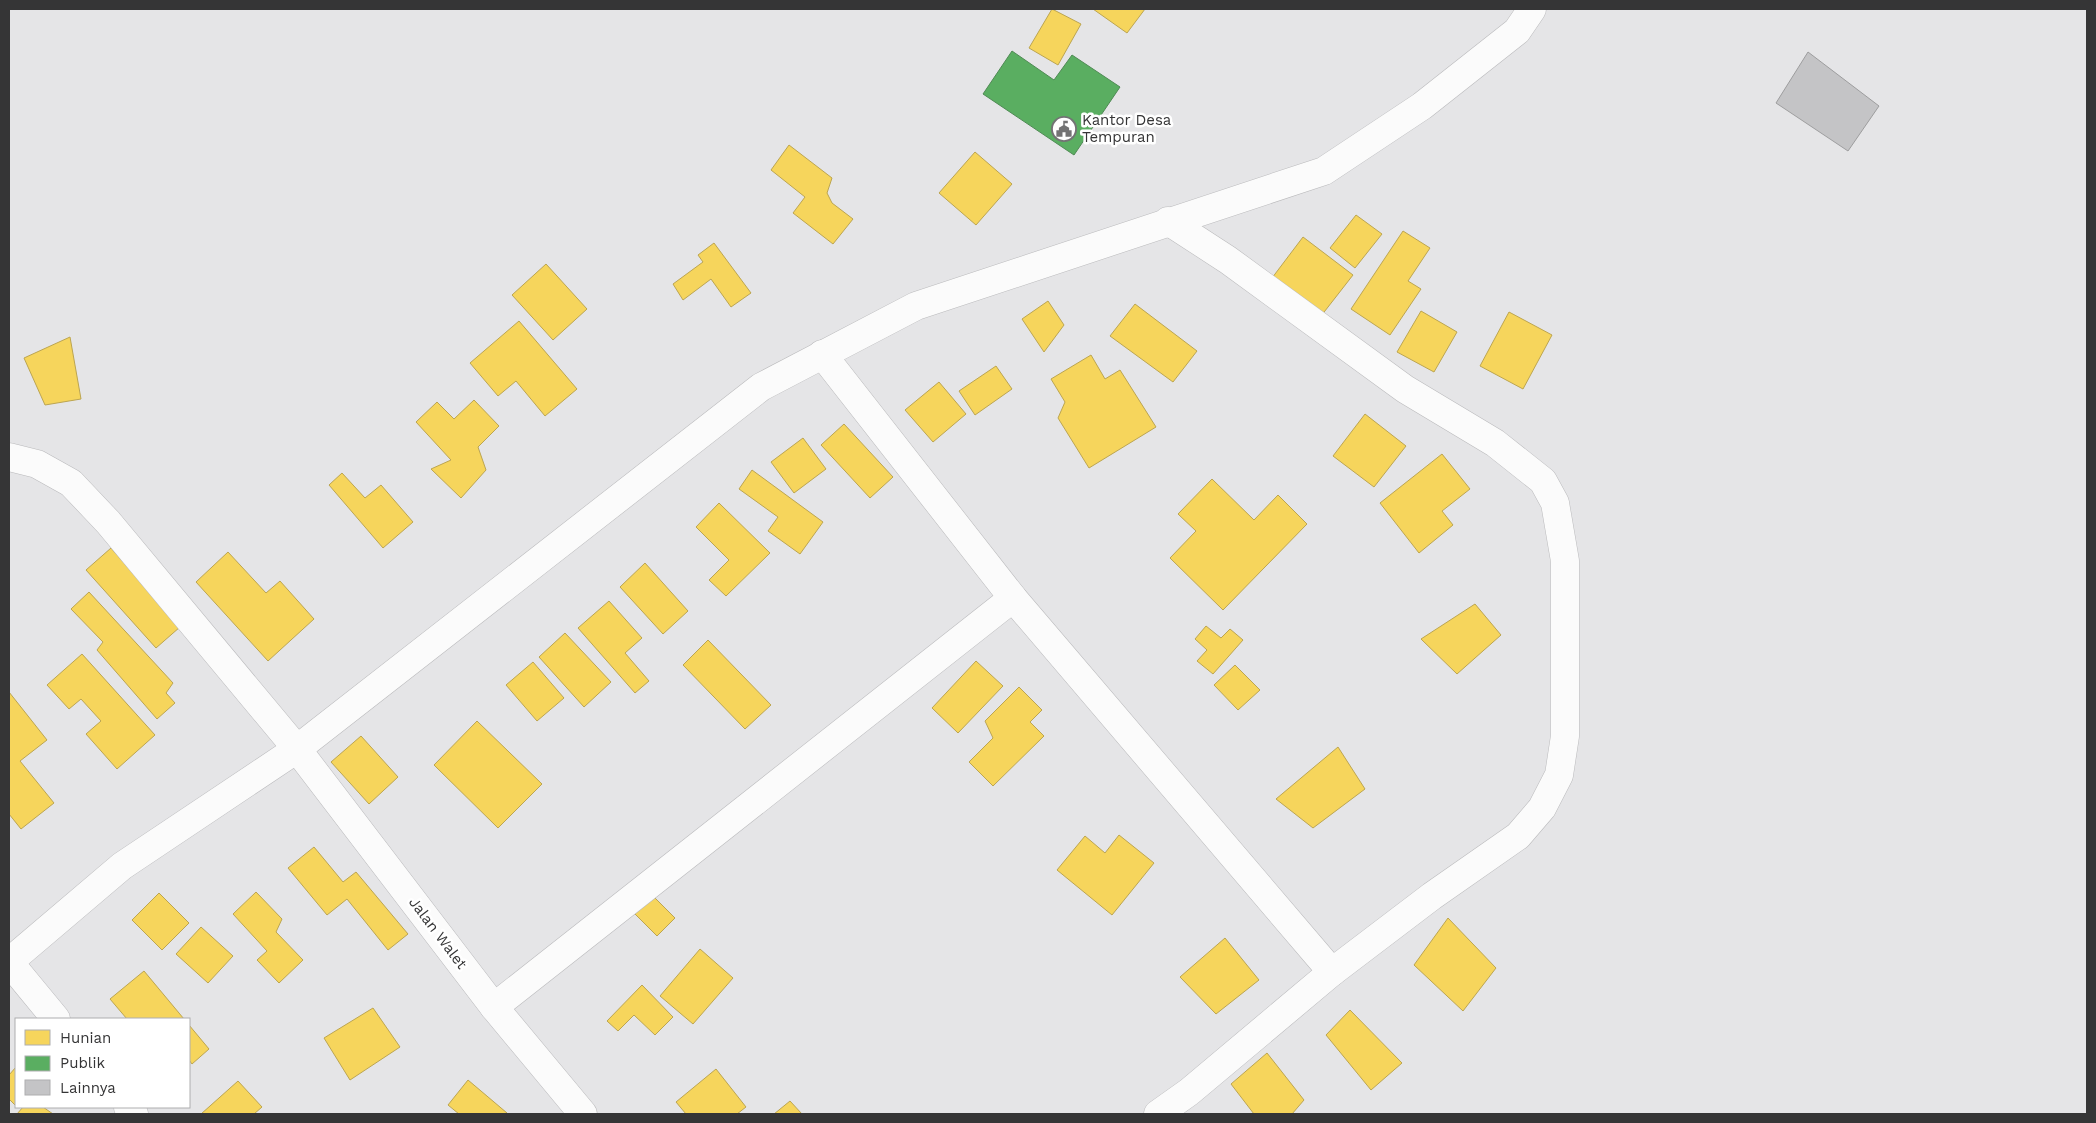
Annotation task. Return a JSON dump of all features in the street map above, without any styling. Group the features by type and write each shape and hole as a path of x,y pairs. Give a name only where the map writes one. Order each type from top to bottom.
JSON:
{"street":[{"path":"55,1018 9,962 122,866 297,749 761,387 916,306 1168,221 1324,171 1422,106 1517,32 1532,9"},
{"path":"1158,1114 1189,1092 1332,972 1432,896 1518,836 1542,808 1558,775 1564,736 1565,560 1555,503 1543,481 1494,443 1405,389 1228,260 1168,221"},
{"path":"822,354 1013,598 1332,972"},
{"name":"Jalan Walet","path":"9,457 37,464 71,483 108,522 297,749 494,1007 583,1114"},
{"path":"494,1007 1013,598"}],"building: Hunian":[{"path":"1052,9 1081,24 1058,65 1029,48"},
{"path":"1093,9 1145,9 1127,33"},
{"path":"789,145 832,178 827,193 832,203 853,219 833,244 793,213 805,197 771,170"},
{"path":"975,152 1012,184 976,225 939,193"},
{"path":"1356,215 1382,234 1355,268 1330,248"},
{"path":"1403,231 1430,248 1408,281 1421,289 1390,335 1351,309"},
{"path":"1303,237 1353,275 1321,316 1272,278"},
{"path":"714,243 751,293 731,307 711,279 683,300 673,284 703,262 698,255"},
{"path":"546,264 587,309 553,340 512,295"},
{"path":"1048,301 1064,325 1044,352 1022,319"},
{"path":"1135,304 1197,351 1173,382 1110,336"},
{"path":"1421,311 1457,332 1434,372 1397,352"},
{"path":"1509,312 1552,335 1523,389 1480,366"},
{"path":"519,321 577,389 545,416 516,381 498,396 470,363"},
{"path":"70,337 81,399 45,405 24,358"},
{"path":"1091,355 1105,379 1120,370 1156,427 1089,468 1058,418 1065,402 1051,379"},
{"path":"996,366 1012,389 975,415 959,391"},
{"path":"939,382 966,414 933,442 905,410"},
{"path":"474,400 499,426 478,447 486,470 461,498 431,469 451,460 416,422 437,402 454,419"},
{"path":"1365,414 1406,446 1374,487 1333,456"},
{"path":"844,424 893,477 870,498 821,445"},
{"path":"803,438 826,469 794,493 771,462"},
{"path":"1442,454 1470,489 1442,511 1453,525 1419,553 1380,503"},
{"path":"752,470 823,522 800,554 768,531 778,517 739,489"},
{"path":"342,473 365,498 381,485 413,522 383,548 329,485"},
{"path":"1212,479 1254,520 1278,495 1307,524 1223,610 1170,558 1196,531 1178,514"},
{"path":"719,503 770,553 726,596 709,580 729,560 696,527"},
{"path":"111,548 180,627 156,648 86,570"},
{"path":"228,552 266,593 280,581 314,619 268,661 196,582"},
{"path":"645,563 688,611 663,634 620,587"},
{"path":"89,592 173,683 166,693 175,703 157,719 97,650 103,642 71,609"},
{"path":"609,601 642,638 625,653 649,681 635,693 578,628"},
{"path":"1475,604 1501,635 1457,674 1421,639"},
{"path":"1206,626 1221,638 1230,629 1243,640 1213,674 1197,661 1207,650 1195,639"},
{"path":"565,633 611,682 584,707 539,657"},
{"path":"708,640 771,705 745,729 683,665"},
{"path":"82,654 155,735 117,769 86,734 101,721 81,699 69,709 47,685"},
{"path":"976,661 1003,686 958,733 932,708"},
{"path":"533,662 564,698 537,721 506,685"},
{"path":"1235,665 1260,690 1238,710 1214,685"},
{"path":"1019,687 1042,710 1030,722 1044,736 993,786 969,762 993,738 985,721"},
{"path":"9,692 47,740 20,761 54,803 21,829 9,814"},
{"path":"477,721 542,784 498,828 434,765"},
{"path":"361,736 398,777 369,804 331,762"},
{"path":"1338,747 1365,789 1313,828 1276,799"},
{"path":"1119,835 1154,863 1112,915 1057,870 1085,836 1105,853"},
{"path":"314,847 343,882 356,872 408,934 388,950 347,899 327,915 288,868"},
{"path":"256,892 282,919 276,932 303,960 279,983 257,960 267,951 233,914"},
{"path":"159,893 189,923 162,950 132,920"},
{"path":"651,894 675,918 657,936 633,912"},
{"path":"1448,918 1496,968 1463,1011 1414,965"},
{"path":"201,927 233,956 208,983 176,954"},
{"path":"1225,938 1259,980 1216,1014 1180,977"},
{"path":"700,949 733,978 693,1024 660,996"},
{"path":"144,971 183,1018 126,1018 110,999"},
{"path":"642,985 673,1017 655,1035 634,1015 618,1031 607,1021"},
{"path":"373,1008 400,1047 350,1080 324,1038"},
{"path":"1350,1010 1402,1063 1371,1090 1326,1035"},
{"path":"190,1026 209,1049 192,1064 190,1061"},
{"path":"1267,1053 1304,1100 1292,1114 1254,1114 1231,1084"},
{"path":"15,1068 15,1105 9,1099 9,1075"},
{"path":"716,1069 746,1107 737,1114 686,1114 676,1102"},
{"path":"468,1080 507,1113 459,1114 448,1105"},
{"path":"238,1081 262,1107 254,1114 201,1114"},
{"path":"790,1101 802,1114 774,1114"},
{"path":"22,1108 44,1108 53,1114 17,1114"}],"building: Publik":[{"path":"1012,51 1054,80 1072,55 1120,87 1074,155 983,94"}],"building: Lainnya":[{"path":"1808,52 1879,106 1848,151 1776,103"}],"place":[{"name":"Kantor Desa Tempuran","path":"1064,129"}]}
